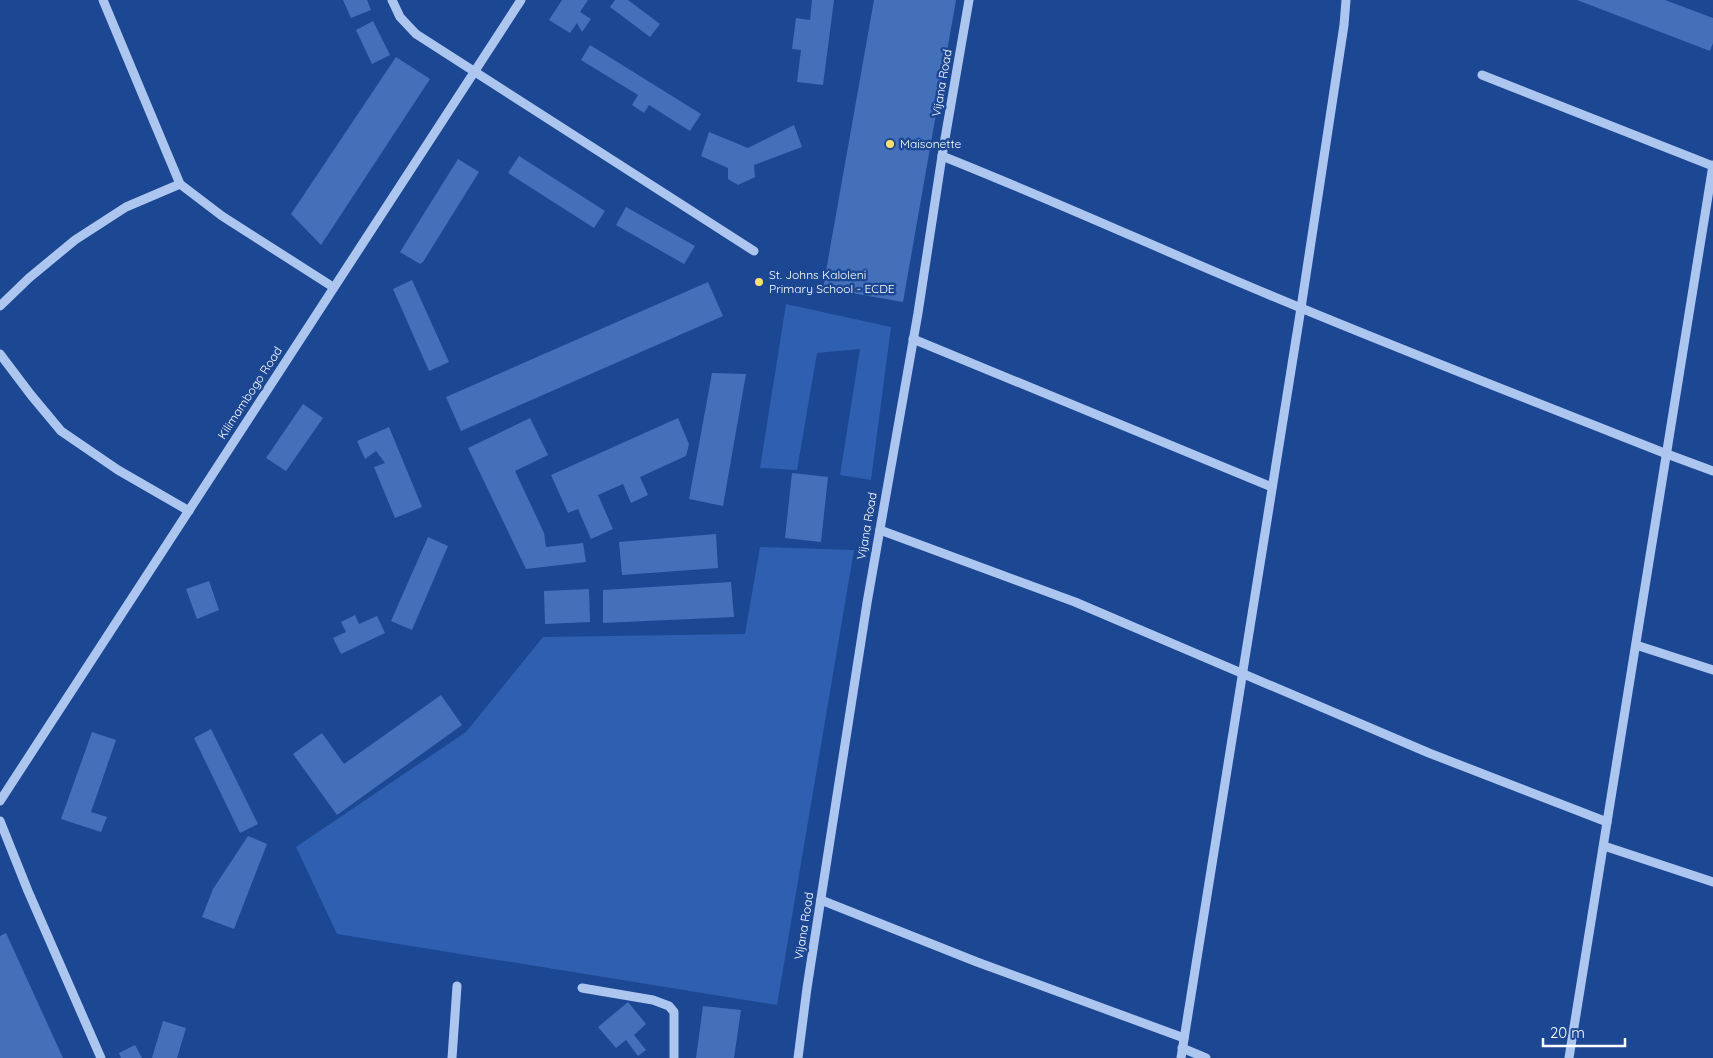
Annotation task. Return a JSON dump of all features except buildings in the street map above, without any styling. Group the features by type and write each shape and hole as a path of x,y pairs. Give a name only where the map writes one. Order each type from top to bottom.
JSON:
{"street":[{"path":"103,0 180,184 222,216 334,287"},
{"path":"392,0 400,17 416,34 475,70 754,251"},
{"name":"Kilimambogo Road","path":"0,801 521,0"},
{"name":"Vijana Road","path":"798,1058 866,603 970,0"},
{"path":"1180,1058 1301,308 1344,25 1346,0"},
{"path":"1482,75 1713,166 1569,1058"},
{"path":"942,156 1041,195 1101,224 1301,308 1713,471"},
{"path":"0,306 29,278 75,240 126,207 180,184"},
{"path":"913,338 1272,487"},
{"path":"0,354 31,396 61,431 118,470 189,511"},
{"path":"880,530 1075,602 1429,754 1607,822"},
{"path":"1636,645 1713,670"},
{"path":"0,821 28,891 101,1058"},
{"path":"1604,846 1713,882"},
{"path":"821,900 977,962 1184,1038"},
{"path":"452,1058 457,986"},
{"path":"582,988 653,1000 669,1006 674,1012 674,1058"},
{"path":"1182,1048 1206,1058"}],"shaded area":[{"path":"786,304 891,327 871,480 840,475 860,349 817,353 797,470 760,468"},
{"path":"760,547 854,550 777,1005 337,934 296,847 466,732 543,637 745,634"}],"place":[{"name":"Maisonette","path":"890,144"},
{"name":"St. Johns Kaloleni Primary School - ECDE","path":"759,282"}]}
